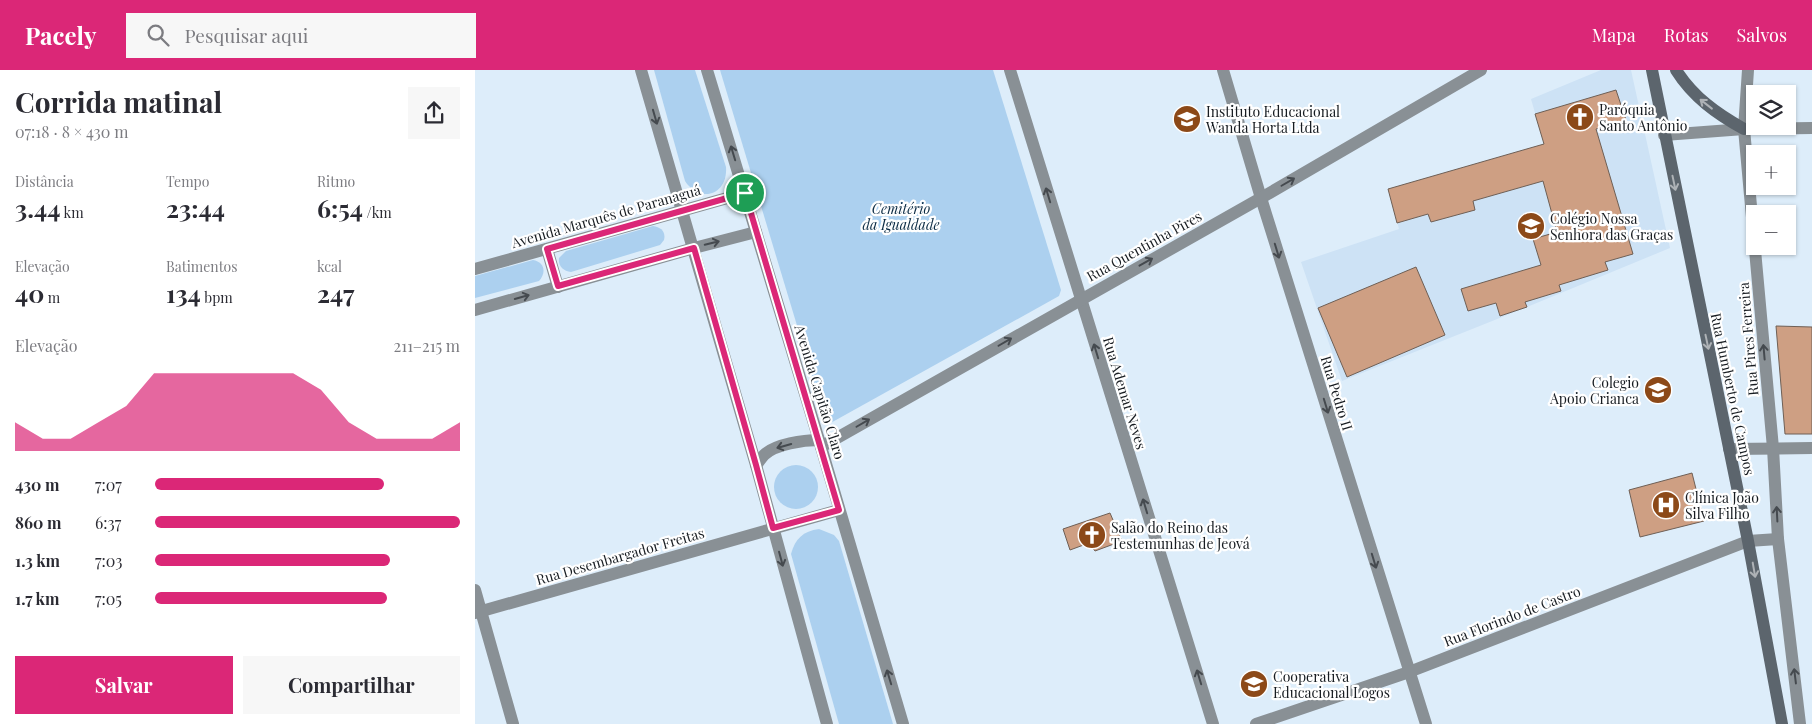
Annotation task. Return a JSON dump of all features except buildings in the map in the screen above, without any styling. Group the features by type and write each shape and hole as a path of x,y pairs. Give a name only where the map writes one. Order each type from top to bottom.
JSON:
{"main road":[{"name":"Rua Humberto de Campos","path":"1652,70 1748,541 1782,724"},
{"path":"1676,70 1695,96 1744,130"}],"street":[{"path":"641,70 756,465 827,724"},
{"name":"Avenida Capitão Claro","path":"707,70 903,724"},
{"name":"Rua Ademar Neves","path":"1010,70 1213,724"},
{"name":"Rua Pedro II","path":"1223,70 1261,198 1426,724"},
{"name":"Rua Quentinha Pires","path":"820,444 1261,198 1481,70"},
{"name":"Rua Pires Ferreira","path":"1748,70 1744,130 1773,448 1778,539 1801,724"},
{"path":"1664,135 1812,128"},
{"name":"Avenida Marquês de Paranaguá","path":"475,269 745,193"},
{"path":"475,310 756,232"},
{"path":"547,249 558,286"},
{"path":"756,465 764,455 773,449 805,440 820,444"},
{"path":"1729,449 1812,448"},
{"name":"Rua Desembargador Freitas","path":"478,612 839,510"},
{"name":"Rua Florindo de Castro","path":"1256,724 1409,672 1748,541 1778,539"},
{"path":"475,590 478,612 513,724"}],"shaded area":[{"name":"Colégio Nossa Senhora das Graças","path":"1601,70 1631,70 1670,248 1342,381 1301,262 1399,229 1388,189 1544,144 1531,99"}],"green space":[{"path":"654,70 695,70 726,167 723,184 718,190 705,194 691,188 685,181"},
{"name":"Cemitério da Igualdade","path":"720,70 993,70 1061,290 1059,296 827,425"},
{"path":"653,226 658,227 664,232 664,240 660,245 571,272 566,271 560,266 559,258 566,251"},
{"path":"533,260 542,265 544,271 539,281 475,298 475,276"},
{"path":"800,465 812,471 817,478 817,496 812,503 805,508 792,509 780,503 775,496 774,483 780,471 787,466"},
{"path":"819,529 834,535 839,541 893,724 839,724 791,554 797,540 808,532"}],"place":[{"name":"Paróquia Santo Antônio","path":"1580,117"},
{"name":"Instituto Educacional Wanda Horta Ltda","path":"1187,119"},
{"name":"Colégio Nossa Senhora das Graças","path":"1531,226"},
{"name":"Colegio Apoio Crianca","path":"1658,390"},
{"name":"Clínica João Silva Filho","path":"1666,505"},
{"name":"Salão do Reino das Testemunhas de Jeová","path":"1092,535"},
{"name":"Cooperativa Educacional Logos","path":"1254,684"}],"route":[{"path":"745,193 839,510 773,528 694,248 558,286 547,249 745,193"}]}
